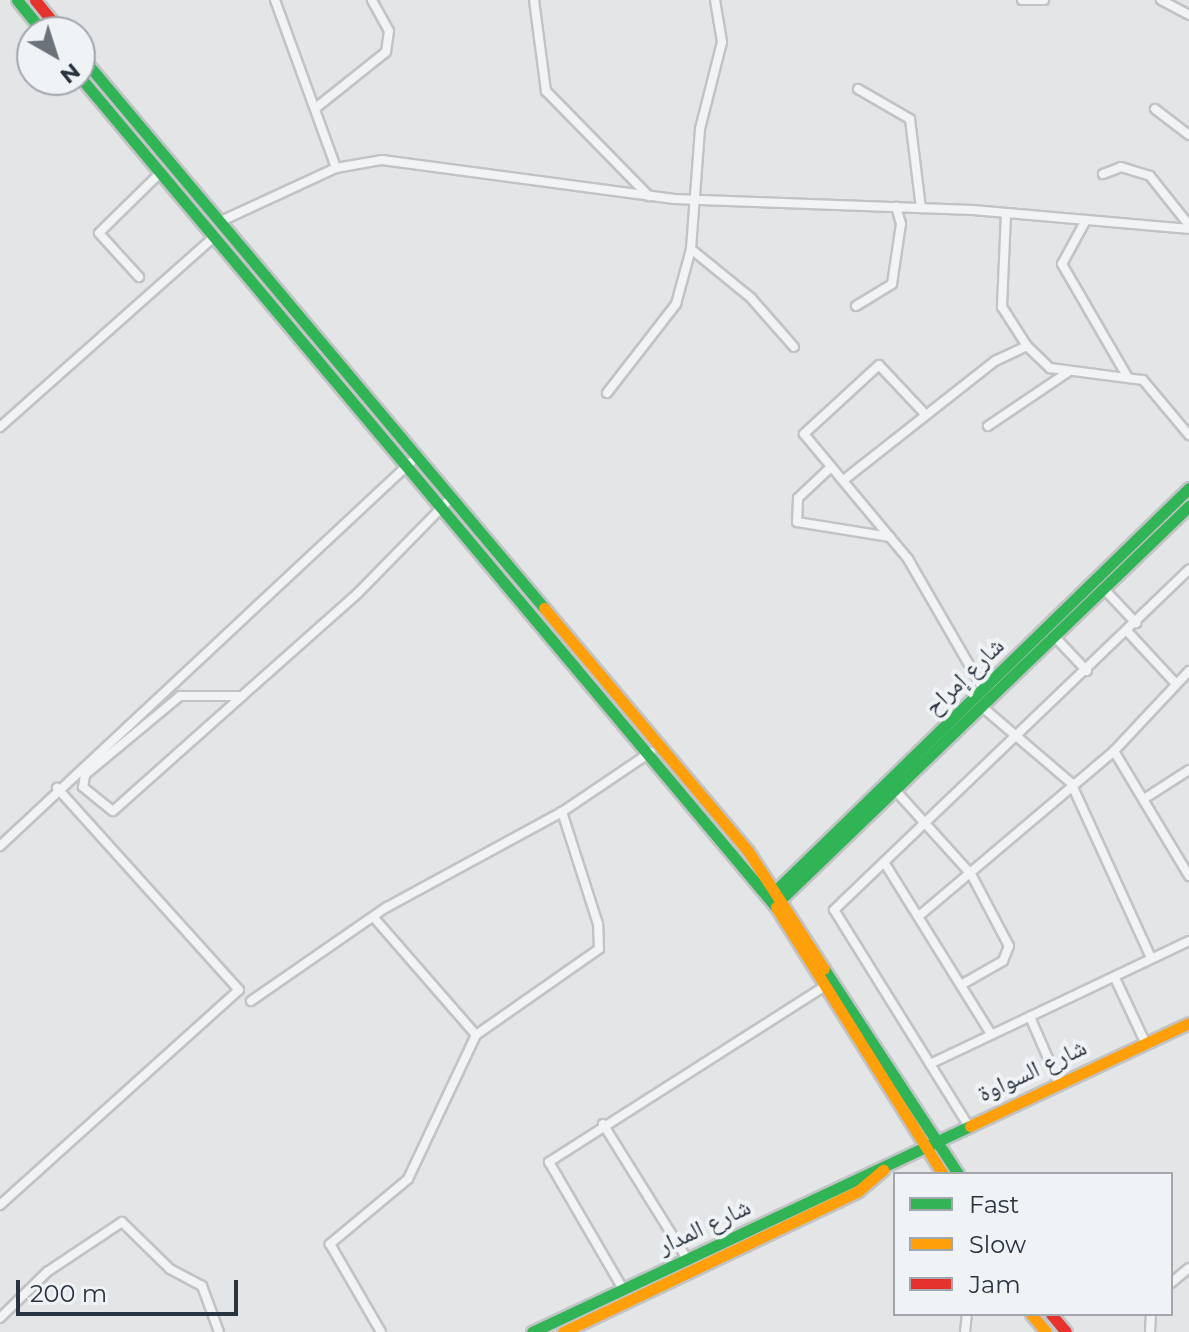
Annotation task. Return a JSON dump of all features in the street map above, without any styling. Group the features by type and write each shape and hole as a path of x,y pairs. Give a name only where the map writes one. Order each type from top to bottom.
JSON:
{"main road":[{"path":"17,0 30,16"},
{"path":"35,0 48,16"},
{"path":"96,74 447,501 657,748 776,897 930,1141 942,1172"},
{"path":"96,96 413,460"},
{"path":"165,177 180,173"},
{"name":"شارع إمراح","path":"776,897 1189,488"},
{"name":"شارع إمراح","path":"776,897 895,790 1189,506"},
{"path":"776,897 827,985 930,1141 956,1172"},
{"name":"شارع السواوة","path":"895,1159 1189,1023"},
{"path":"565,1332 858,1191 895,1159"},
{"name":"شارع المدار","path":"532,1332 895,1159"},
{"path":"1033,1316 1046,1332"},
{"path":"1053,1316 1066,1332"}],"street":[{"path":"275,0 317,107 336,168"},
{"path":"317,107 386,52 389,31 372,0"},
{"path":"534,0 546,91 649,196"},
{"path":"607,393 676,304 691,249 700,129 722,42 715,0"},
{"path":"1022,0 1044,0"},
{"path":"1161,0 1189,15"},
{"path":"858,89 912,123 921,208"},
{"path":"1155,109 1189,135"},
{"path":"219,222 336,168 382,160 694,200 921,208 1189,227"},
{"path":"1103,174 1121,167 1150,176 1189,227"},
{"path":"139,277 99,233 165,177"},
{"path":"856,306 892,284 901,224 896,207"},
{"path":"1006,214 999,291 1008,322 1027,346 1050,368 1143,380 1189,435"},
{"path":"1086,220 1062,264 1127,376"},
{"path":"0,427 215,236"},
{"path":"691,249 751,298 794,347"},
{"path":"845,479 925,414 1027,346"},
{"path":"925,414 876,366 805,430 831,467 845,479 890,537 983,689"},
{"path":"988,426 1068,371"},
{"path":"0,846 57,788 413,460"},
{"path":"831,467 798,498 797,522 890,537"},
{"path":"242,696 180,696 85,775 83,787 113,811 242,696 447,501"},
{"path":"968,1125 834,910 1015,741 1189,570"},
{"path":"1104,589 1136,623"},
{"path":"1127,631 1176,684"},
{"path":"1054,636 1087,671"},
{"path":"919,916 971,874 1071,783 1114,751 1189,671"},
{"path":"981,706 1015,741 1071,783 1151,958"},
{"path":"251,1001 376,920 562,812 657,748"},
{"path":"1114,751 1147,797 1189,876"},
{"path":"1147,797 1189,770"},
{"path":"0,1205 239,990 57,788"},
{"path":"895,790 971,874 1009,946 1003,961 961,985"},
{"path":"381,1332 330,1244 408,1179 476,1035 599,949 598,924 562,812"},
{"path":"884,862 991,1034"},
{"path":"376,920 476,1035"},
{"path":"930,1064 1189,941"},
{"path":"1115,978 1145,1042"},
{"path":"623,1289 548,1167 603,1124 827,985"},
{"path":"1030,1017 1058,1081"},
{"path":"603,1124 687,1259"},
{"path":"0,1318 47,1272 122,1222 170,1269 202,1286 219,1332"},
{"path":"1173,1279 1189,1268"}],"traffic: fast":[{"path":"17,0 30,16"},
{"path":"96,74 544,608"},
{"path":"96,96 776,907"},
{"path":"773,893 1189,488"},
{"path":"778,902 1189,506"},
{"path":"824,969 957,1172"},
{"path":"532,1332 970,1126"}],"traffic: slow":[{"path":"544,608 748,851 824,969"},
{"path":"776,907 942,1172"},
{"path":"970,1126 1189,1023"},
{"path":"563,1332 858,1191 883,1170"},
{"path":"1033,1316 1046,1332"}],"traffic: jam":[{"path":"35,0 48,16"},
{"path":"1053,1316 1066,1332"}]}
